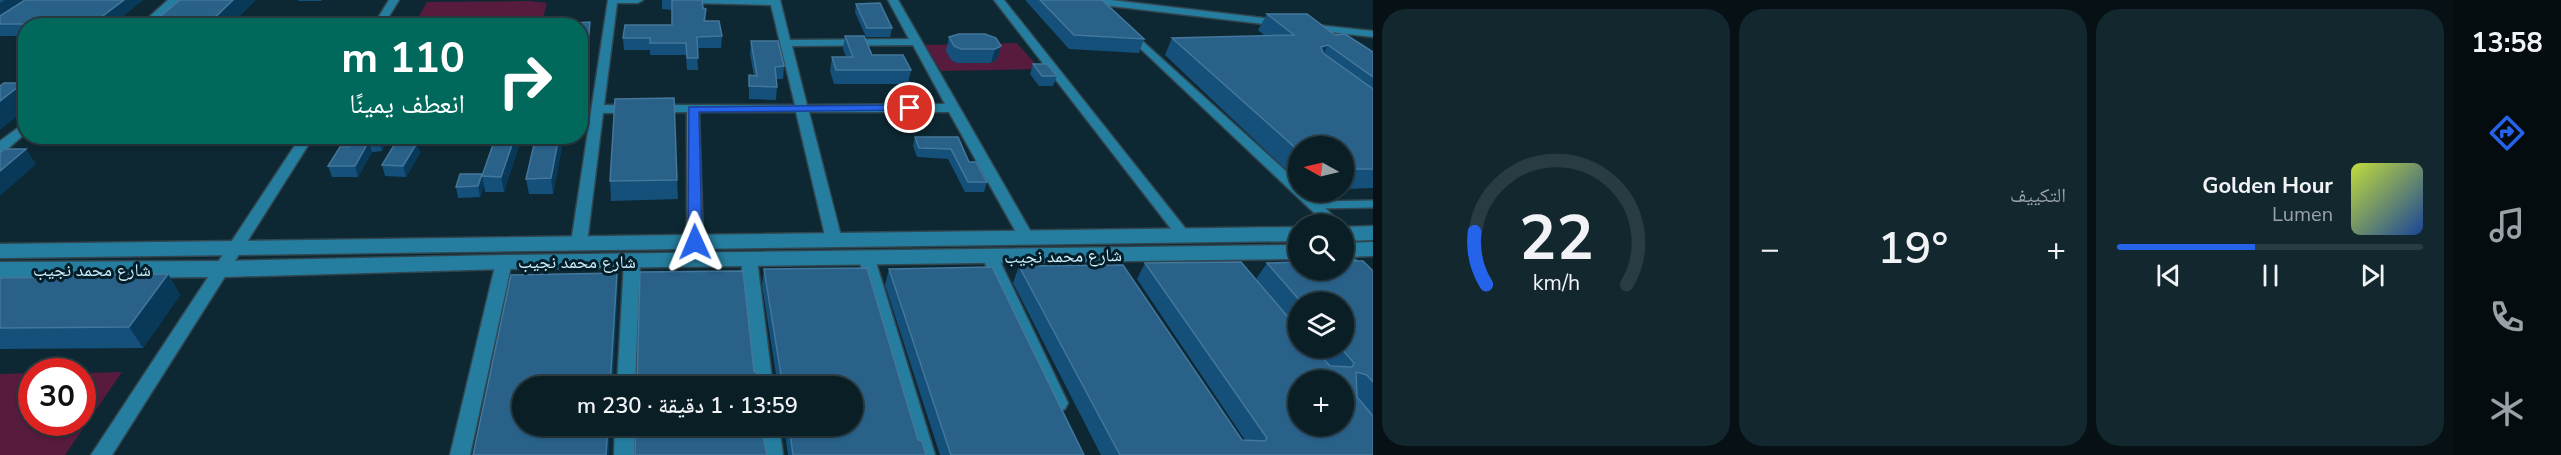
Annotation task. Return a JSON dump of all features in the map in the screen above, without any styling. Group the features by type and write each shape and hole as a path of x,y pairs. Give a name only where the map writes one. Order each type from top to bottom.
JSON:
{"main road":[{"path":"1354,234 1373,233"},
{"name":"شارع محمد نجيب","path":"0,251 1288,234"},
{"path":"1354,240 1373,249"},
{"path":"175,270 191,259 194,253 192,247"},
{"path":"259,268 253,266 254,256 272,247"},
{"name":"شارع محمد نجيب","path":"0,270 175,270 504,262 1288,252"}],"street":[{"path":"153,18 174,0"},
{"path":"383,18 394,0"},
{"path":"579,243 613,0 638,0"},
{"path":"695,0 775,1 834,240"},
{"path":"893,0 1027,239"},
{"path":"999,0 1184,236"},
{"path":"1091,1 1373,34"},
{"path":"1091,1 1118,21 1288,180"},
{"path":"1153,8 1152,2 1184,3 1187,1"},
{"path":"1300,26 1328,40"},
{"path":"786,43 916,42"},
{"path":"598,109 952,108"},
{"path":"693,109 695,242"},
{"path":"0,148 18,133"},
{"path":"101,455 224,269 303,144"},
{"path":"1311,202 1323,214"},
{"path":"1223,254 1238,272"},
{"path":"1109,255 1122,275"},
{"path":"990,257 1068,424"},
{"path":"867,259 925,455"},
{"path":"749,260 763,376"},
{"path":"460,455 504,262"},
{"path":"627,376 632,262"},
{"path":"1354,268 1373,287"},
{"path":"624,455 625,436"},
{"path":"770,436 773,455"}],"lane":[{"path":"1314,205 1373,204"}],"shaded area":[{"path":"530,1 547,3 543,18 418,18 427,2"},
{"path":"1017,43 1040,69 941,71 925,45"},
{"path":"122,372 96,410 96,373"},
{"path":"18,373 18,436 78,436 65,455 0,455 0,374"}],"building":[{"path":"25,0 124,0 100,18 18,18 18,24 0,24 0,16"},
{"path":"180,0 233,0 214,18 159,18"},
{"path":"672,0 702,0 703,8 706,9 704,21 719,21 722,36 697,37 698,58 687,58 686,43 650,43 650,38 623,38 625,25 672,25"},
{"path":"1040,0 1102,0 1144,39 1074,35"},
{"path":"880,3 892,28 867,28 856,4"},
{"path":"1267,14 1307,14 1335,35 1345,34 1373,52 1373,77 1328,45 1321,47 1323,53 1373,89 1373,169 1354,169 1354,136 1288,136 1288,141 1172,38 1294,35"},
{"path":"959,34 985,34 996,38 1001,46 995,49 961,49 954,46 949,37"},
{"path":"845,36 864,36 872,55 903,55 911,70 836,70 832,57 853,57"},
{"path":"751,41 778,41 784,66 775,67 777,87 749,86 749,75 757,76"},
{"path":"1033,64 1047,64 1057,76 1042,76"},
{"path":"4,83 18,83 18,87 0,101 0,86"},
{"path":"674,98 677,180 610,181 615,99"},
{"path":"915,137 958,137 969,162 976,162 987,182 968,182 951,149 919,148"},
{"path":"351,144 367,144 355,166 328,166 340,147 349,147"},
{"path":"395,144 416,144 403,166 382,165"},
{"path":"493,144 512,144 501,177 482,176"},
{"path":"534,144 557,144 551,178 526,179"},
{"path":"4,149 26,149 0,171 0,153"},
{"path":"460,174 482,174 478,186 456,187"},
{"path":"1354,261 1363,261 1373,271 1373,382 1367,375 1356,372 1357,397 1373,416 1373,455 1120,455 1019,266 1123,265 1242,440 1265,441 1267,438 1145,263 1241,262 1288,317 1288,358 1323,358 1330,366 1352,367 1354,363 1350,358 1354,358 1354,292 1292,292 1267,263 1288,262 1288,280 1354,280"},
{"path":"992,267 1084,455 951,455 889,269"},
{"path":"867,268 918,440 922,441 926,455 793,455 790,436 863,436 863,376 781,376 764,269"},
{"path":"743,271 754,371 757,376 637,376 640,272"},
{"path":"617,273 611,376 512,376 512,436 607,436 606,455 473,455 511,275"},
{"path":"168,274 129,327 0,328 0,278"},
{"path":"636,436 763,436 767,455 635,455"}],"route":[{"path":"695,242 693,109 910,108"}]}
